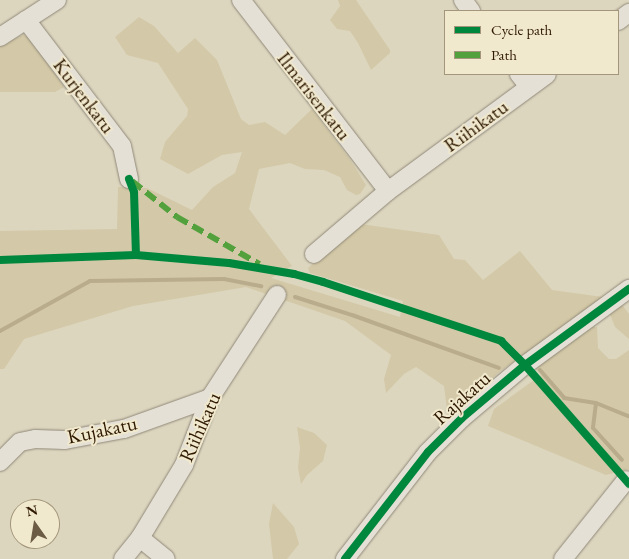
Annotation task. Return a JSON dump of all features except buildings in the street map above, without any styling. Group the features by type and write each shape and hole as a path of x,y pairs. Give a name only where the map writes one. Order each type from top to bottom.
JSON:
{"street":[{"path":"0,37 58,0"},
{"name":"Ilmarisenkatu","path":"240,0 388,191"},
{"name":"Kurjenkatu","path":"26,20 122,146 129,179"},
{"name":"Riihikatu","path":"314,254 524,80 543,75"},
{"name":"Rajakatu","path":"345,559 428,452 462,418 525,365 627,294"},
{"name":"Riihikatu","path":"124,559 140,538 184,464 210,398 277,295"},
{"name":"Kujakatu","path":"0,462 20,442 36,439 65,440 124,429 210,398"},
{"path":"563,559 626,480"},
{"path":"140,538 166,559"}],"shaded area":[{"path":"338,0 356,0 390,50 390,53 371,70 350,31 337,29 330,20 340,6"},
{"path":"139,17 154,26 178,53 195,38 217,60 241,119 249,125 265,122 285,135 312,109 351,161 366,185 360,194 356,195 347,190 340,177 324,170 305,169 290,163 259,169 249,209 292,266 271,278 400,317 403,301 310,273 308,268 360,224 439,235 454,259 465,260 483,280 520,251 552,290 603,297 591,327 597,327 598,348 609,359 616,359 629,350 629,469 606,475 488,426 494,409 541,375 524,354 499,372 448,418 444,386 416,367 404,374 386,393 384,379 391,355 345,321 246,287 133,306 24,339 4,369 0,369 0,231 117,229 118,187 147,188 192,210 213,187 235,173 242,152 222,155 188,174 160,159 165,142 187,116 188,109 158,63 127,55 115,37"},
{"path":"23,35 33,38 64,87 55,92 0,92 0,45"},
{"path":"616,306 623,306 629,314 629,339 615,327 609,312"},
{"path":"297,427 314,433 327,445 323,461 307,475 301,484 298,468 300,448"},
{"path":"273,503 294,527 299,544 287,559 273,559 269,524"}],"waterway":[{"path":"0,331 90,281 224,279 261,286"},
{"path":"295,297 352,315 499,368"},
{"path":"540,370 564,398 596,403 629,416"},
{"path":"596,403 593,428 622,460"}],"marked path":[{"path":"132,181 177,217 259,264"}],"cycle path":[{"path":"129,179 134,192 136,255"},
{"path":"0,260 136,255 229,263 294,274 323,282 501,341 525,365 629,484"},
{"path":"345,559 428,452 462,418 525,365 629,289"}]}
